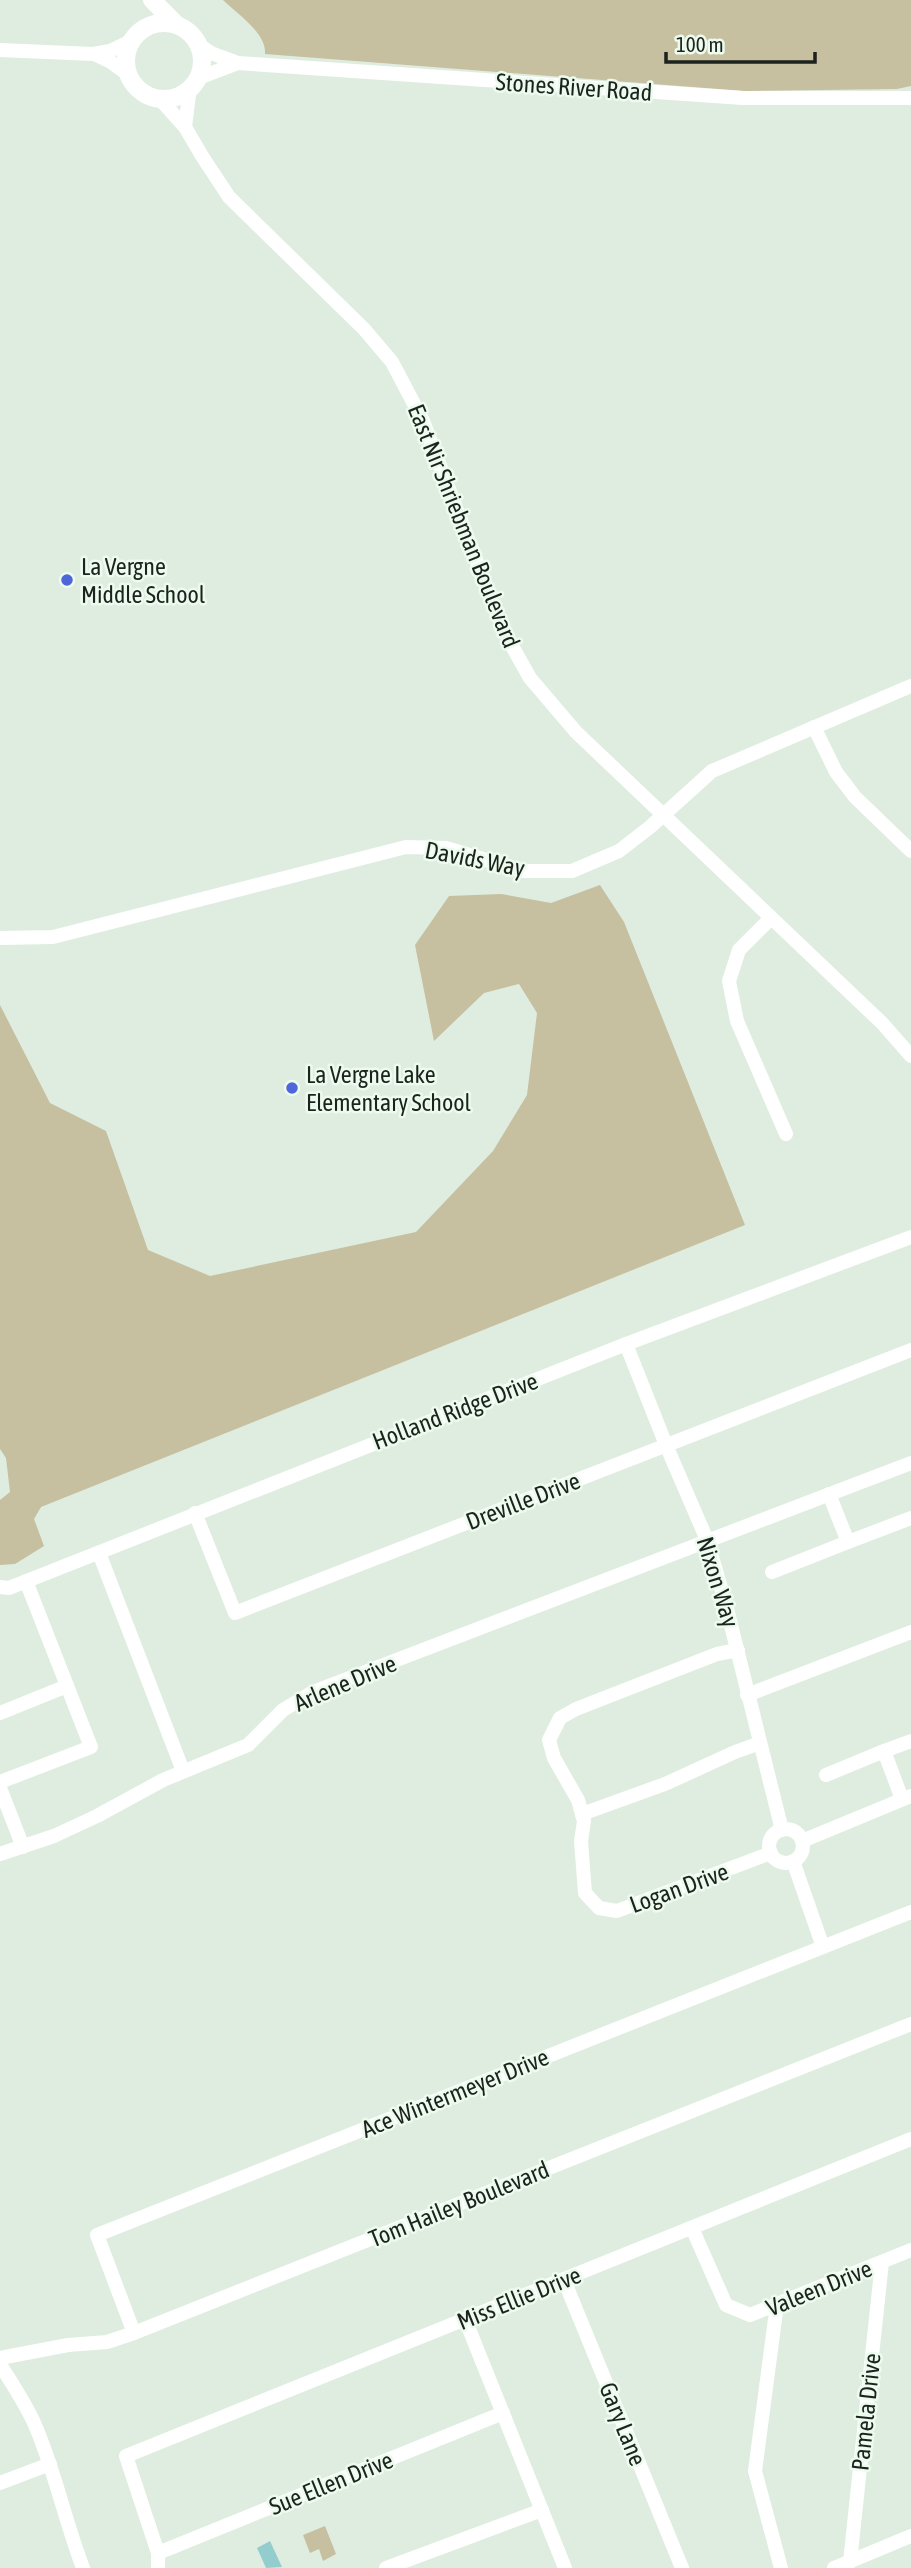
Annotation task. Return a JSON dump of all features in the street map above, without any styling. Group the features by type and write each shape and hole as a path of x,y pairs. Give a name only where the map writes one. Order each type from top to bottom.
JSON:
{"main road":[{"path":"144,0 144,19 126,53 126,66 139,90 159,98"},
{"name":"Stones River Road","path":"152,0 198,44"},
{"path":"136,36 154,23 177,25"},
{"path":"193,83 202,60 198,44"},
{"name":"Stones River Road","path":"159,98 173,97 193,83"}],"street":[{"path":"0,50 93,54 110,51 136,36"},
{"name":"Stones River Road","path":"198,44 238,63 743,98 911,98"},
{"path":"93,54 111,62 129,75"},
{"name":"Stones River Road","path":"193,83 238,63"},
{"path":"186,127 193,83"},
{"name":"East Nir Shriebman Boulevard","path":"159,98 186,127 229,197 365,329 392,362 423,421 496,612 530,678 576,732 882,1023 911,1056"},
{"name":"Davids Way","path":"0,938 53,937 406,847 446,848 523,871 572,871 619,851 712,771 911,686"},
{"path":"814,727 836,772 855,797 911,850"},
{"path":"771,918 739,950 729,981 737,1021 786,1134"},
{"name":"Holland Ridge Drive","path":"0,1587 9,1588 626,1344 911,1237"},
{"name":"Nixon Way","path":"626,1344 708,1540 782,1830"},
{"name":"Dreville Drive","path":"195,1513 235,1613 911,1350"},
{"name":"Arlene Drive","path":"0,1854 97,1816 163,1780 248,1745 283,1710 313,1692 911,1463"},
{"path":"829,1494 848,1542"},
{"path":"772,1572 911,1518"},
{"path":"99,1553 183,1771"},
{"path":"23,1847 0,1785 91,1747 26,1581"},
{"path":"747,1696 911,1632"},
{"name":"Logan Drive","path":"738,1650 717,1654 576,1709 560,1718 549,1740 554,1758 578,1800 584,1821 581,1841 584,1893 600,1908 617,1911 771,1853"},
{"path":"0,1713 67,1686"},
{"path":"826,1775 911,1741"},
{"path":"582,1814 665,1784 760,1743"},
{"path":"802,1842 907,1798 884,1751"},
{"path":"782,1830 795,1833 802,1842 802,1852 793,1861 779,1862 771,1853 771,1839 782,1830"},
{"path":"793,1861 824,1947"},
{"name":"Ace Wintermeyer Drive","path":"134,2333 97,2235 911,1912"},
{"name":"Tom Hailey Boulevard","path":"0,2358 68,2345 107,2342 134,2333 911,2024"},
{"name":"Miss Ellie Drive","path":"158,2561 126,2456 911,2139"},
{"name":"Valeen Drive","path":"692,2228 726,2305 750,2315 911,2250"},
{"name":"Pamela Drive","path":"850,2562 882,2262"},
{"name":"Gary Lane","path":"564,2280 682,2568"},
{"path":"777,2304 755,2471 781,2568"},
{"path":"465,2319 565,2568"},
{"path":"0,2364 34,2422 83,2568"},
{"name":"Sue Ellen Drive","path":"158,2561 503,2413"},
{"path":"0,2483 50,2464"},
{"path":"386,2568 542,2510"},
{"path":"834,2568 911,2536"}],"shaded area":[{"path":"223,0 911,0 911,86 897,89 745,91 265,54 256,31"},
{"path":"600,885 624,922 745,1225 41,1507 34,1519 44,1546 15,1564 0,1565 0,1500 10,1492 6,1458 0,1449 0,1005 50,1103 106,1131 148,1250 210,1276 416,1232 493,1151 527,1095 537,1013 519,984 484,993 434,1041 415,945 449,896 501,894 551,903"},
{"path":"325,2526 336,2554 323,2561 319,2549 310,2553 303,2535"}],"water":[{"path":"270,2541 282,2567 266,2568 257,2548"}],"place":[{"name":"La Vergne Middle School","path":"67,580"},
{"name":"La Vergne Lake Elementary School","path":"292,1088"}]}
